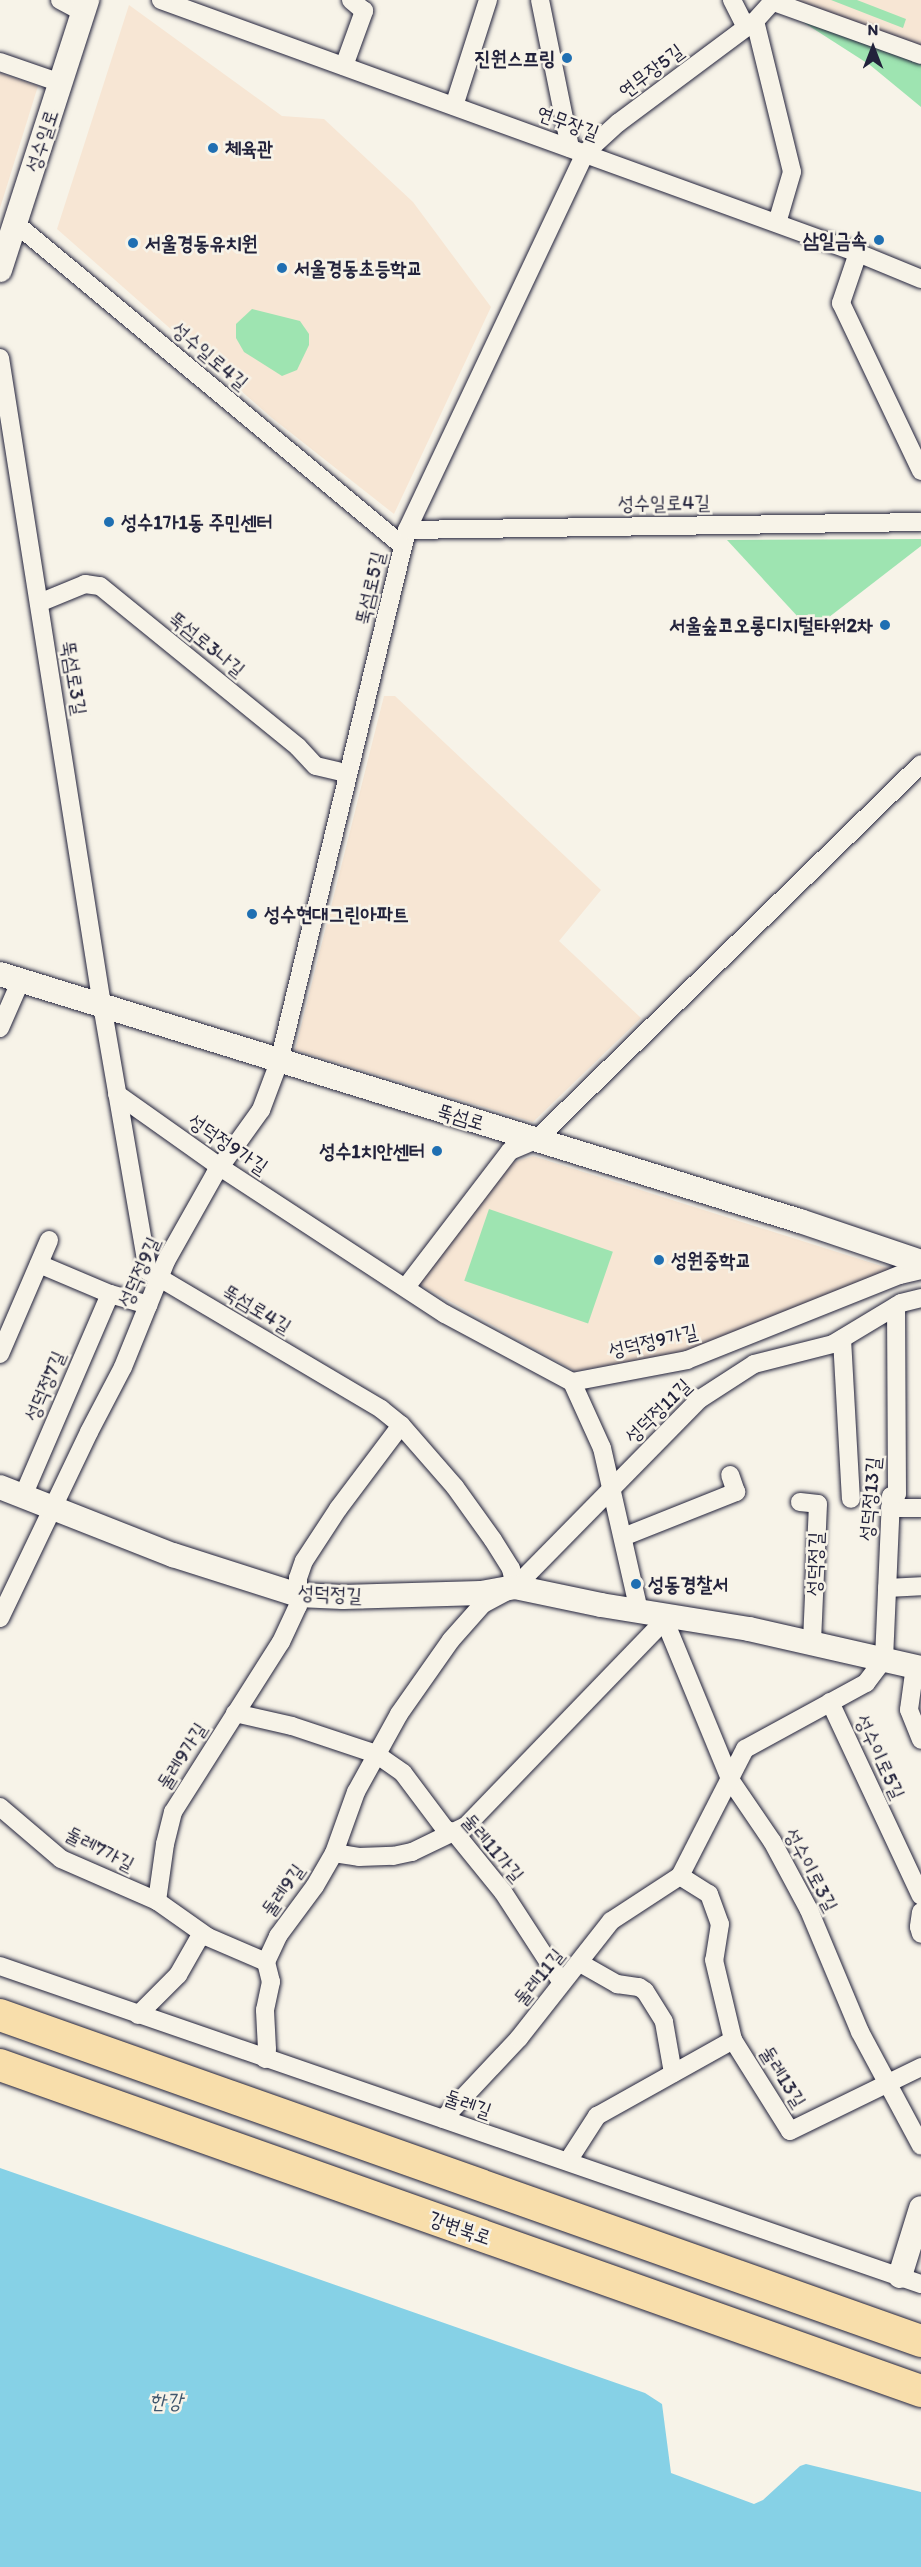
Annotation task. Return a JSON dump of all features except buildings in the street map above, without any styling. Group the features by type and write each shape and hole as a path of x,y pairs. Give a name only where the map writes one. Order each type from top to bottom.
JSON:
{"highway":[{"path":"0,2015 921,2341"},
{"name":"강변북로","path":"0,2065 921,2391"}],"street":[{"name":"성수일로","path":"0,270 85,6 60,0"},
{"name":"연무장길","path":"161,0 777,223 921,279"},
{"path":"344,66 364,11 351,0"},
{"path":"454,106 488,0"},
{"path":"540,0 577,150"},
{"path":"732,0 751,24 792,172 777,223"},
{"path":"774,1 921,55"},
{"name":"연무장5길","path":"577,150 618,123 751,24 774,1"},
{"path":"0,62 60,83"},
{"name":"뚝섬로5길","path":"279,1062 405,538 577,150"},
{"name":"성수일로4길","path":"15,223 405,538 921,522"},
{"path":"858,253 841,303 921,471"},
{"name":"뚝섬로3길","path":"0,358 102,1005"},
{"name":"뚝섬로3나길","path":"39,603 85,584 100,586 298,747 316,766 338,771"},
{"path":"406,1287 510,1151 536,1140 921,764"},
{"path":"0,1028 10,977"},
{"name":"뚝섬로","path":"10,977 279,1062 800,1221 921,1262"},
{"name":"뚝섬로4길","path":"102,1005 148,1271 381,1409 401,1425 455,1486 494,1540 512,1569 515,1587"},
{"name":"성덕정9길","path":"0,1618 123,1367 160,1277 220,1167 261,1110 279,1062"},
{"name":"성덕정9가길","path":"117,1094 220,1167 445,1314 572,1382 687,1360 900,1275 921,1270"},
{"path":"0,1354 49,1240"},
{"path":"39,1264 110,1294 148,1305"},
{"name":"성덕정7길","path":"23,1496 110,1294"},
{"name":"성덕정11길","path":"515,1587 700,1399 754,1364 833,1344 896,1306 921,1298"},
{"name":"성덕정13길","path":"884,1659 890,1508 891,1496 897,1494 896,1306"},
{"path":"842,1339 851,1499"},
{"name":"성덕정11길","path":"572,1382 602,1448 612,1488"},
{"name":"둘레9가길","path":"157,1901 169,1821 281,1642 295,1612 300,1571 304,1561 338,1509 401,1425"},
{"path":"623,1537 736,1492 730,1475"},
{"name":"성덕정길","path":"0,1487 173,1555 298,1595 343,1597 481,1593 515,1587 655,1615 749,1629 918,1667 909,1710 921,1740"},
{"path":"334,1853 358,1857 393,1856 412,1852 455,1833 490,1803 655,1615 623,1537 612,1488"},
{"name":"성덕정길","path":"800,1502 818,1504 812,1643"},
{"path":"890,1508 921,1508"},
{"path":"887,1588 921,1586"},
{"name":"둘레9길","path":"266,1962 278,1936 315,1886 334,1853 356,1792 412,1693 451,1640 483,1604 515,1587"},
{"name":"성수이로3길","path":"655,1615 731,1781 772,1841 809,1910 860,2032 921,2146"},
{"name":"둘레11길","path":"443,2120 519,2038 611,1921 680,1876 731,1781 745,1749 866,1683 884,1659"},
{"name":"성수이로5길","path":"830,1702 913,1860 921,1896"},
{"path":"235,1713 292,1726 376,1754"},
{"name":"둘레11가길","path":"376,1754 403,1773 445,1828 455,1833 503,1892 562,1983"},
{"name":"둘레7가길","path":"0,1806 61,1859 157,1901"},
{"path":"680,1876 709,1894 720,1924 714,1959 733,2040"},
{"path":"157,1901 202,1933 266,1962 272,1982 264,2017 267,2049 265,2060"},
{"path":"921,1912 919,1927 921,1934"},
{"path":"138,2015 178,1975 202,1933"},
{"path":"580,1963 617,1984 639,1987 645,1991 664,2022 673,2073"},
{"name":"둘레길","path":"0,1966 265,2060 568,2161 911,2280"},
{"name":"둘레13길","path":"568,2161 597,2116 733,2040 790,2131 921,2067"},
{"path":"911,2280 921,2208"}],"shaded area":[{"path":"786,0 921,0 921,52"},
{"name":"서울경동초등학교","path":"129,5 282,116 324,119 413,202 491,307 394,514 272,418 57,229"},
{"path":"0,73 38,86 0,208"},
{"path":"384,696 395,696 601,890 559,941 641,1018 533,1122 295,1050"},
{"path":"533,1156 891,1269 729,1340 669,1355 575,1371 417,1283 511,1163"}],"green space":[{"path":"831,0 857,0 906,19 903,28"},
{"path":"792,15 921,64 921,107 870,65"},
{"path":"252,309 300,321 309,334 309,345 297,370 282,376 244,352 236,338 236,324"},
{"path":"921,539 921,546 811,631 727,540"},
{"path":"489,1209 613,1252 588,1324 464,1281"}],"water":[{"name":"한강","path":"0,2168 645,2393 662,2404 671,2473 754,2504 763,2500 800,2466 806,2464 921,2492 921,2567 0,2567"}],"place":[{"name":"진원스프링","path":"567,58"},
{"name":"체육관","path":"213,148"},
{"name":"삼일금속","path":"879,240"},
{"name":"서울경동유치원","path":"133,243"},
{"name":"서울경동초등학교","path":"282,268"},
{"name":"성수1가1동 주민센터","path":"109,522"},
{"name":"서울숲코오롱디지털타워2차","path":"885,625"},
{"name":"성수현대그린아파트","path":"252,914"},
{"name":"성수1치안센터","path":"437,1151"},
{"name":"성원중학교","path":"659,1260"},
{"name":"성동경찰서","path":"636,1584"}]}
